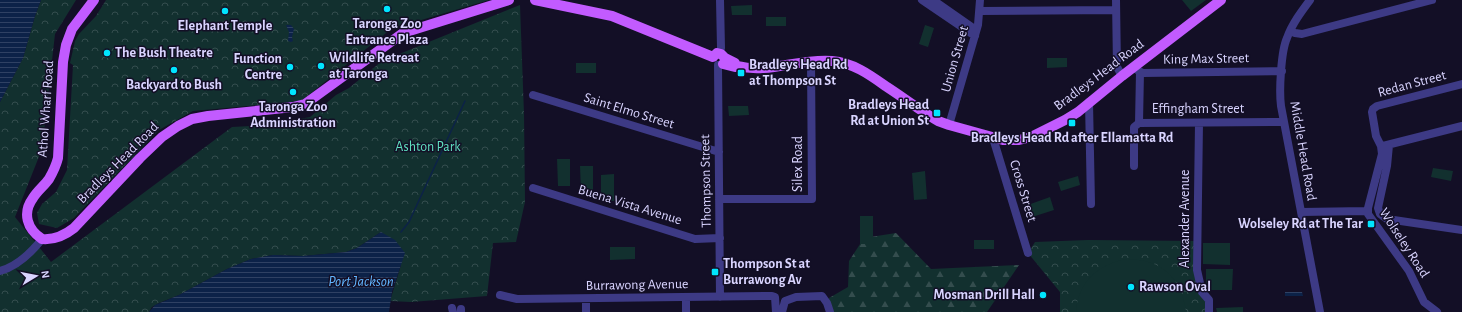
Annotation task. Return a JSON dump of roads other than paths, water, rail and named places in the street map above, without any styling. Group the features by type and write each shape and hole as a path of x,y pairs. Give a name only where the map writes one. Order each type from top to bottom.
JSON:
{"main road":[{"name":"Athol Wharf Road","path":"42,238 30,228 27,210 32,198 53,172 58,158 63,62 67,41 72,29 94,0"},
{"name":"Bradleys Head Road","path":"42,238 55,239 74,228 152,146 170,131 184,123 208,116 293,107 304,104 403,33 509,0"},
{"name":"Bradleys Head Road","path":"535,0 612,16 738,66 754,69 811,61 832,61 856,66 932,117 949,125 993,138 1010,141 1027,138 1065,120 1078,112 1122,76 1136,70 1221,0"}],"street":[{"name":"Thompson Street","path":"720,0 720,297"},
{"path":"922,0 976,33"},
{"path":"933,0 976,33"},
{"name":"Union Street","path":"949,125 976,33 980,11 980,0"},
{"path":"1116,0 1117,67 1122,76"},
{"name":"Middle Head Road","path":"1310,0 1298,15 1284,45 1279,94 1283,122 1320,312"},
{"path":"1290,31 1302,34 1432,0"},
{"path":"980,11 1116,10"},
{"name":"Silex Road","path":"719,199 812,199 811,61"},
{"name":"King Max Street","path":"1136,70 1143,74 1282,71"},
{"name":"Effingham Street","path":"1136,70 1139,123 1283,122"},
{"name":"Redan Street","path":"1372,112 1377,106 1462,84"},
{"name":"Saint Elmo Street","path":"533,95 719,152"},
{"path":"1089,102 1091,204"},
{"name":"Wolseley Road","path":"1372,112 1376,136 1385,146 1367,211 1373,222 1409,271 1424,302 1437,312"},
{"path":"1134,166 1134,126 1139,123"},
{"name":"Alexander Avenue","path":"1199,123 1197,270 1202,292 1209,300 1209,312"},
{"path":"1462,126 1385,146 1389,158 1378,208 1380,214 1387,219 1462,230"},
{"name":"Cross Street","path":"993,138 1028,253"},
{"name":"Buena Vista Avenue","path":"533,188 695,239 720,238"},
{"path":"1301,212 1367,211"},
{"path":"0,271 9,269 22,261 35,248 42,238"},
{"name":"Burrawong Avenue","path":"500,295 517,299 775,297 776,312"},
{"path":"782,312 785,301 796,297 822,296 827,303 830,312"},
{"path":"686,298 686,312"},
{"path":"586,299 586,312"}],"water":[{"path":"0,0 41,0 23,58 0,102"},
{"path":"286,25 291,25 294,29 292,37 293,41 291,42 288,41 289,32"},
{"name":"Port Jackson","path":"381,232 395,240 405,253 392,292 389,312 149,312 155,305 179,295 227,269 251,259 273,255 303,256 346,252 357,248"},
{"path":"1285,292 1302,292 1303,296 1285,296"}],"waterway":[{"path":"401,232 409,222 465,101"}],"place":[{"name":"Taronga Zoo Entrance Plaza","path":"387,9"},
{"name":"Elephant Temple","path":"225,11"},
{"name":"The Bush Theatre","path":"107,53"},
{"name":"Wildlife Retreat at Taronga","path":"321,66"},
{"name":"Function Centre","path":"290,67"},
{"name":"Backyard to Bush","path":"174,70"},
{"name":"Bradleys Head Rd at Thompson St","path":"741,73"},
{"name":"Taronga Zoo Administration","path":"293,92"},
{"name":"Bradleys Head Rd at Union St","path":"937,113"},
{"name":"Bradleys Head Rd after Ellamatta Rd","path":"1072,123"},
{"name":"Wolseley Rd at The Tar","path":"1371,224"},
{"name":"Thompson St at Burrawong Av","path":"715,272"},
{"name":"Rawson Oval","path":"1131,287"},
{"name":"Mosman Drill Hall","path":"1043,295"}],"park label":[{"name":"Ashton Park","path":"428,147"}]}
